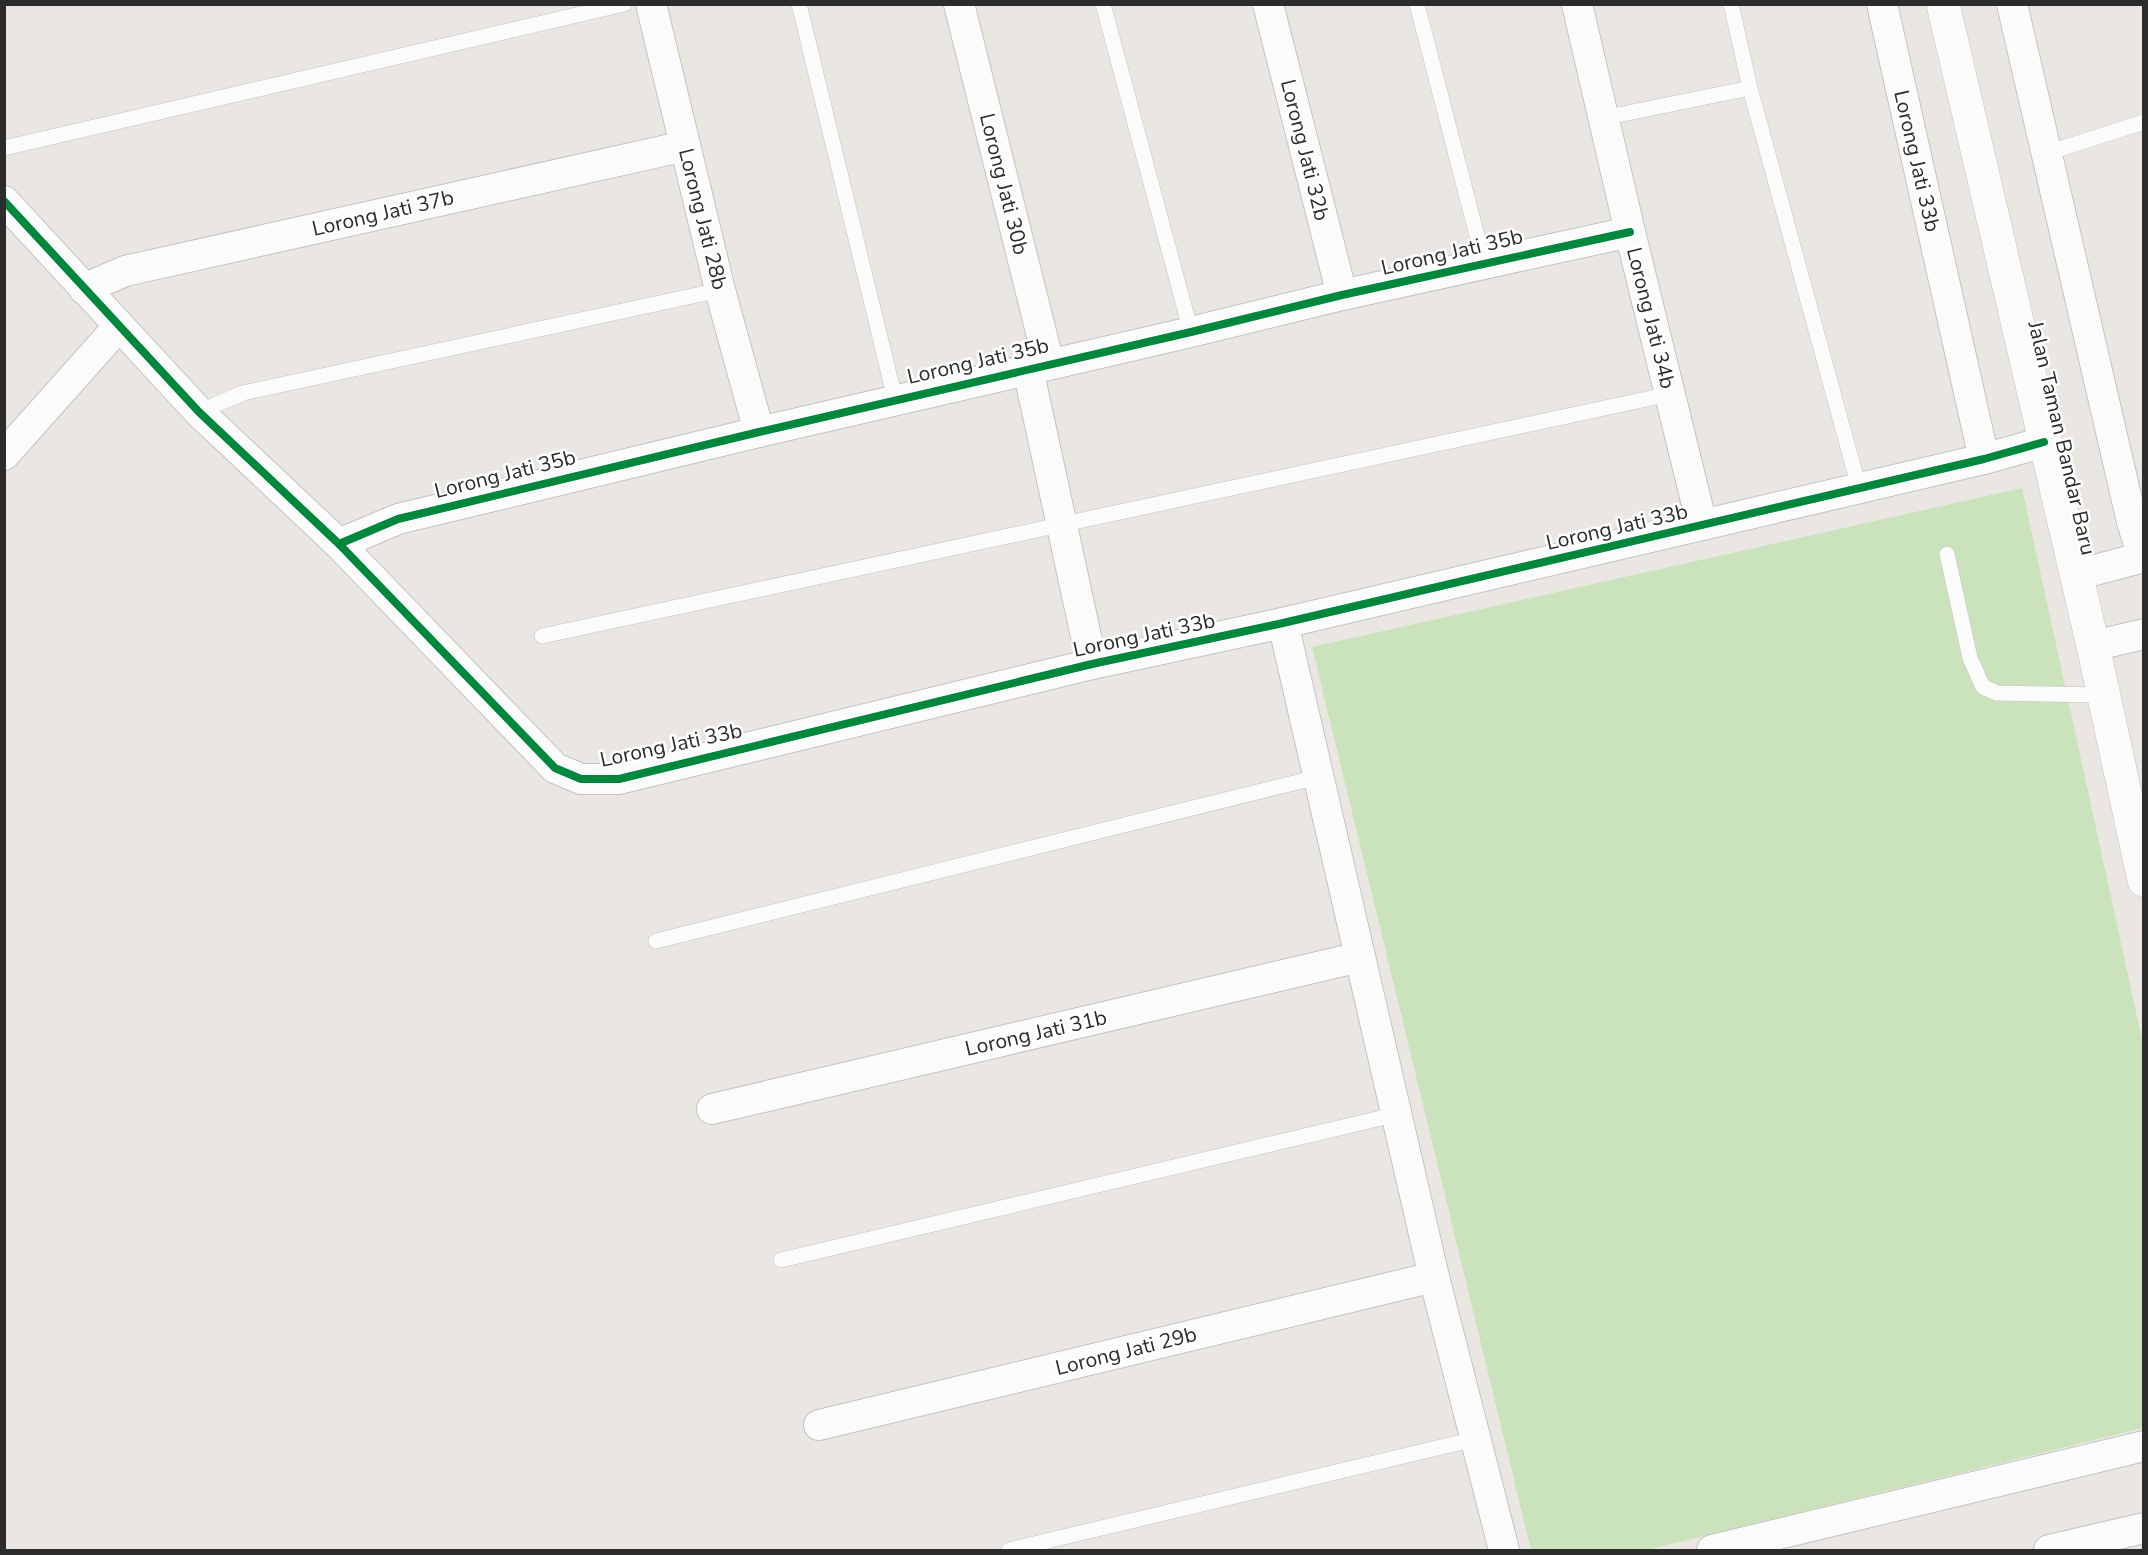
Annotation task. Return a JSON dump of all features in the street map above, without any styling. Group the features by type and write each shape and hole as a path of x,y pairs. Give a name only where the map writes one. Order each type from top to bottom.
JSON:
{"street":[{"name":"Lorong Jati 28b","path":"651,4 720,290 759,432"},
{"name":"Lorong Jati 30b","path":"959,4 1038,366 1061,526 1092,664"},
{"name":"Lorong Jati 32b","path":"1269,4 1342,295"},
{"name":"Lorong Jati 34b","path":"1577,4 1702,525"},
{"name":"Lorong Jati 33b","path":"1882,4 1984,459"},
{"name":"Jalan Taman Bandar Baru","path":"1943,4 2076,575 2144,880"},
{"path":"2012,4 2132,522 2143,557 2076,575"},
{"name":"Lorong Jati 37b","path":"84,289 125,271 685,146"},
{"name":"Lorong Jati 33b","path":"4,201 199,412 339,544 555,768 580,779 619,779 1092,664 1283,623 1984,459 2044,442"},
{"name":"Lorong Jati 35b","path":"339,544 398,519 895,399 1191,332 1342,295 1630,232"},
{"path":"4,455 119,326"},
{"path":"1283,623 1434,1277 1504,1551"},
{"path":"2092,646 2144,634"},
{"name":"Lorong Jati 31b","path":"712,1109 1359,957"},
{"name":"Lorong Jati 29b","path":"819,1425 1434,1277"},
{"path":"1712,1551 2144,1446"},
{"path":"2049,1551 2144,1528"}],"lane":[{"path":"4,148 624,4"},
{"path":"799,4 895,399"},
{"path":"1103,4 1191,332"},
{"path":"1417,4 1484,263"},
{"path":"1731,4 1750,88 1858,488"},
{"path":"1604,118 1750,88"},
{"path":"2047,153 2144,122"},
{"path":"199,412 243,393 720,290"},
{"path":"542,636 1670,394"},
{"path":"1947,554 1970,658 1983,687 1996,693 2102,695"},
{"path":"656,940 1318,777"},
{"path":"781,1260 1398,1114"},
{"path":"1009,1551 1475,1439"}],"green space":[{"path":"2022,488 2143,1044 2143,1428 1647,1550 1531,1550 1312,647"}],"cycle path":[{"path":"4,201 199,412 339,544 555,768 581,779 619,779 1092,664 1283,623 1984,459 2044,442"},
{"path":"339,544 398,519 1342,295 1630,232"}]}
